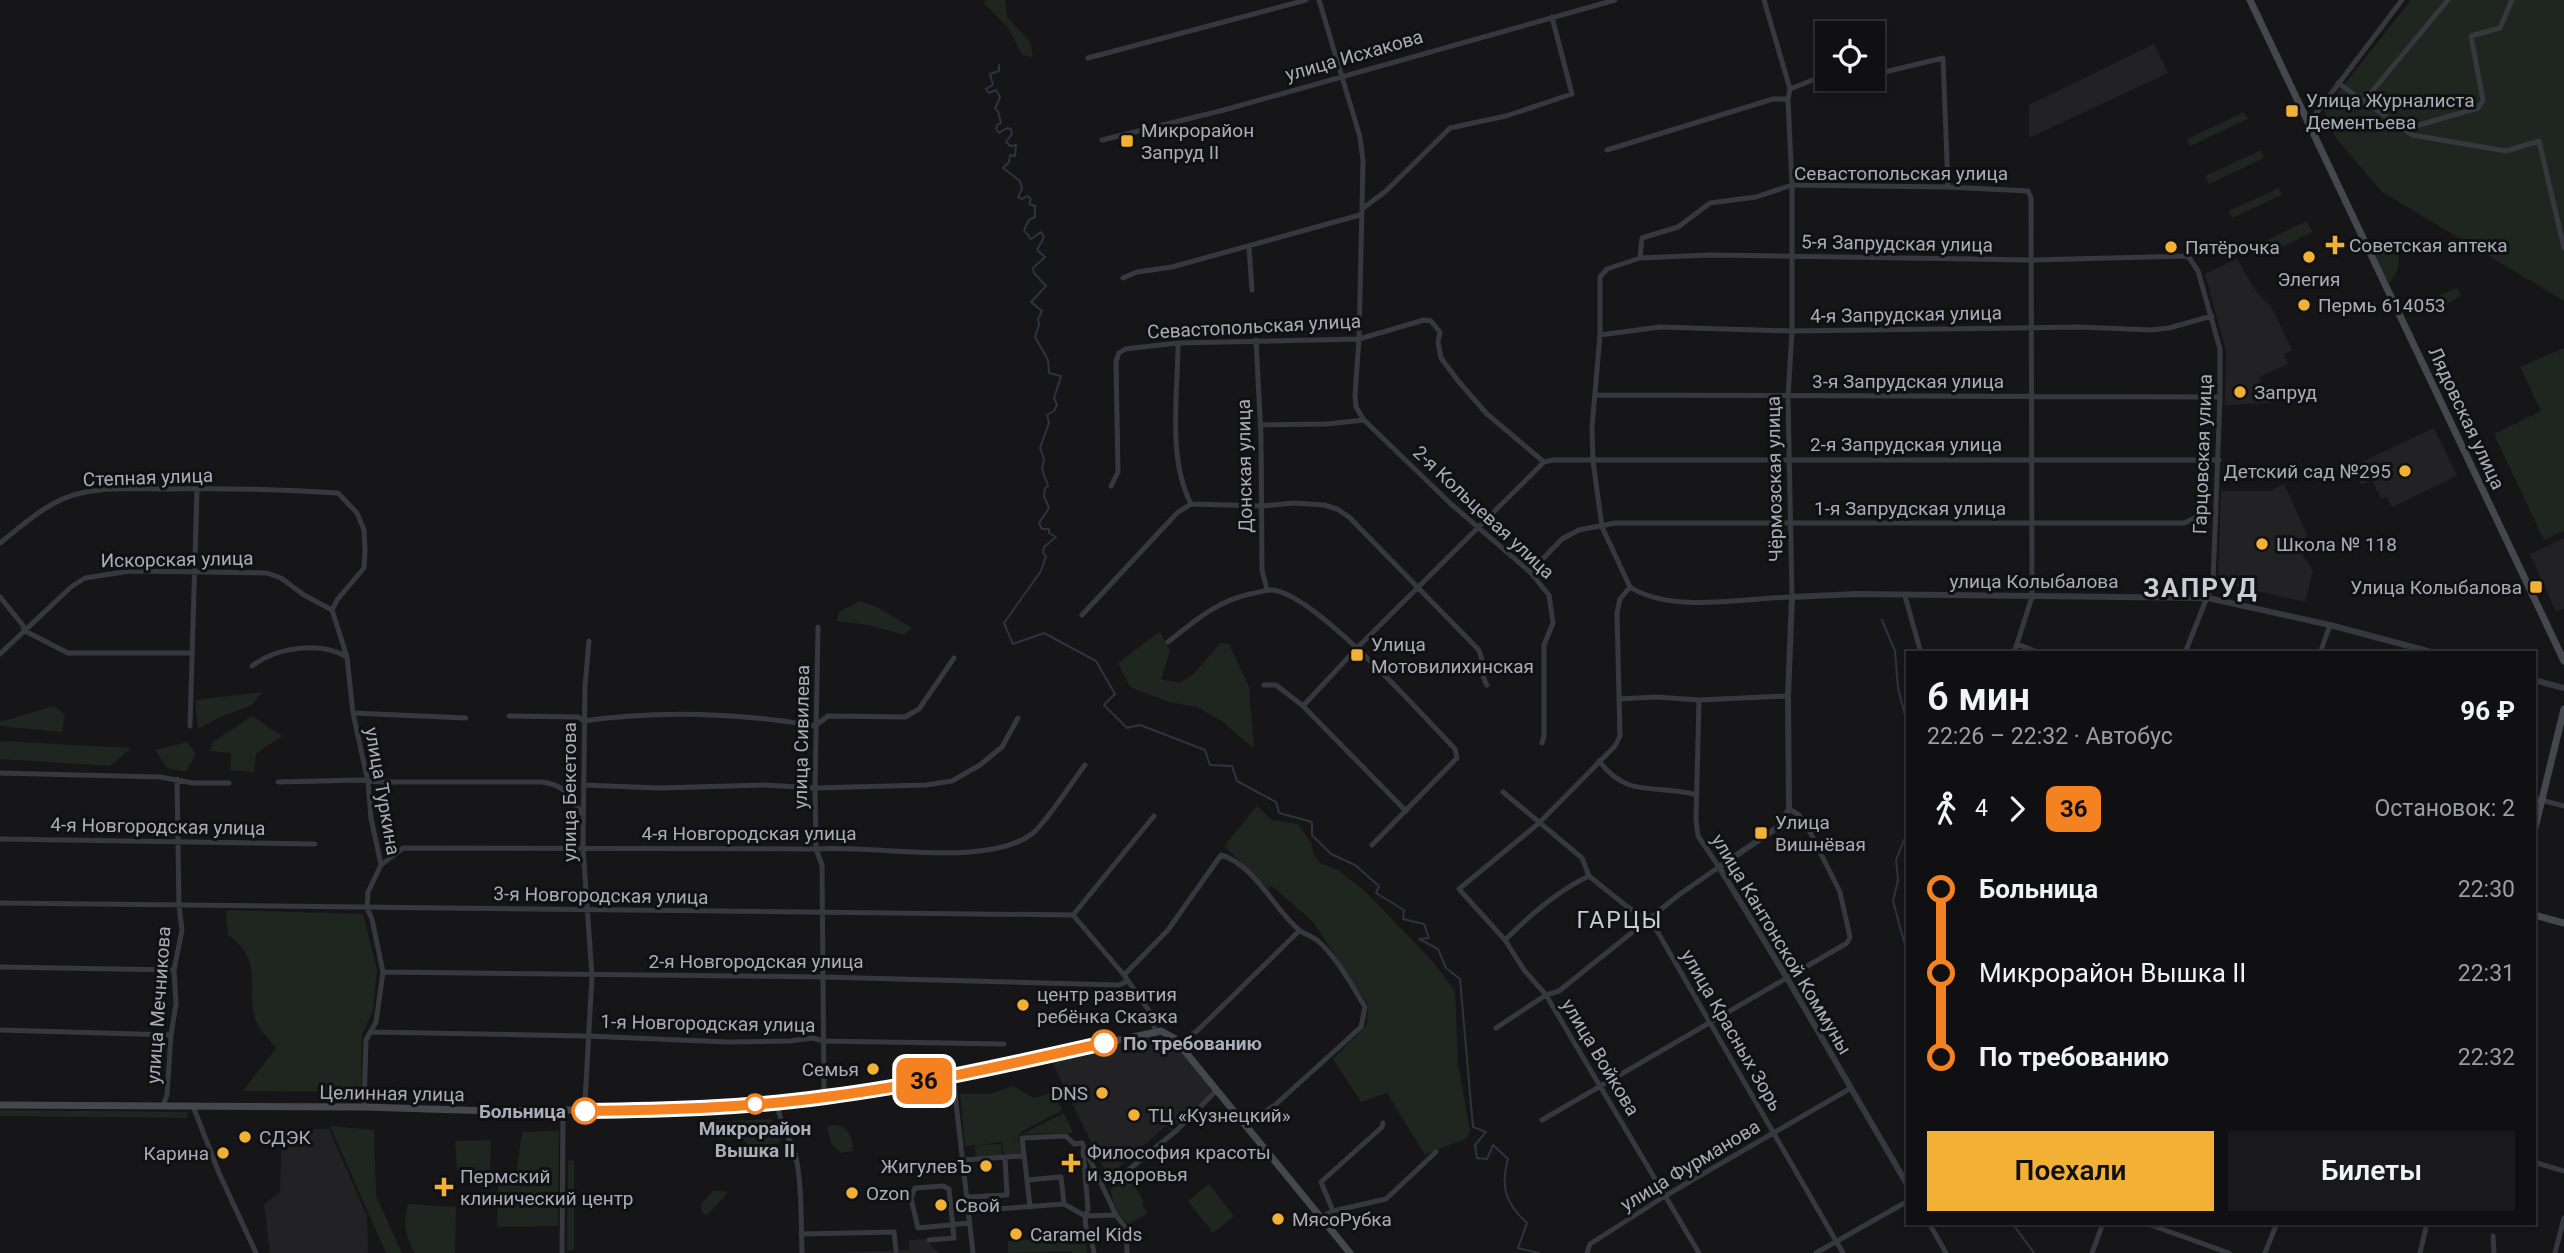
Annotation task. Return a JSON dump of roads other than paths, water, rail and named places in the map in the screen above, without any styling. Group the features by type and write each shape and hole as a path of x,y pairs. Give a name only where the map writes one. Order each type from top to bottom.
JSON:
{"main road":[{"name":"Лядовская улица","path":"2250,0 2564,661"},
{"path":"2538,799 2564,709"},
{"path":"2536,916 2564,923"},
{"path":"1154,1031 1167,1033 1178,1043 1350,1253"},
{"name":"Целинная улица","path":"0,1104 587,1111 777,1102 953,1076 1154,1031"}],"street":[{"path":"1088,58 1306,0"},
{"path":"1261,425 1327,424 1364,420 1356,407 1355,395 1363,161 1360,137 1319,0"},
{"name":"улица Исхакова","path":"1102,140 1172,124 1615,0"},
{"name":"Чёрмозская улица","path":"1765,0 1790,89 1792,331 1788,397 1792,597 1788,696 1789,809"},
{"path":"2308,124 2402,0"},
{"path":"2364,102 2448,0"},
{"path":"2405,129 2478,108 2483,100 2472,36 2500,27 2512,0"},
{"path":"1122,278 1137,272 1172,267 1249,247 1361,212 1450,128 1506,116 1572,94 1552,17"},
{"path":"1885,72 1943,58 1948,187"},
{"path":"1790,89 1815,79"},
{"path":"2338,83 2412,135 2507,151 2539,141 2564,248"},
{"path":"1607,149 1773,99 1788,99"},
{"name":"Севастопольская улица","path":"1640,258 1642,238 1678,227 1710,203 1756,197 1792,185 2025,190 2031,198 2033,260"},
{"path":"1249,247 1252,290"},
{"name":"5-я Запрудская улица","path":"1600,335 1600,277 1607,269 1640,258 1709,255 2033,260 2188,256"},
{"name":"Гарцовская улица","path":"2186,651 2213,582 2220,397 2220,353 2212,316 2198,271 2188,256"},
{"path":"2015,651 2032,597 2033,260"},
{"name":"4-я Запрудская улица","path":"1600,335 1660,327 1792,331 2032,328 2151,330 2212,316"},
{"name":"Севастопольская улица","path":"1111,486 1118,472 1116,361 1119,353 1125,349 1178,343 1359,339 1424,320 1432,321 1440,331 1438,342 1441,358 1459,382 1487,414 1544,462"},
{"path":"1539,823 1615,746 1620,736 1617,613 1620,599 1630,587 1602,527 1593,461 1592,427 1600,335"},
{"name":"Донская улица","path":"1256,340 1261,425 1262,570 1267,590"},
{"path":"1178,343 1178,461 1191,505"},
{"name":"3-я Запрудская улица","path":"1596,394 2220,397"},
{"name":"2-я Кольцевая улица","path":"1364,420 1530,572 1549,594 1553,623 1544,645 1542,743"},
{"name":"2-я Запрудская улица","path":"1544,462 2219,460"},
{"path":"1303,706 1357,648 1544,462"},
{"path":"190,726 197,489"},
{"name":"Степная улица","path":"0,543 33,516 57,502 81,493 197,489 338,493 356,513 364,530 364,568 332,610"},
{"path":"1082,615 1177,513 1191,505 1324,505 1349,517 1478,649 1483,661 1483,680 1487,685"},
{"name":"1-я Запрудская улица","path":"1530,572 1562,539 1579,530 1615,523 2184,523 2216,512"},
{"name":"Искорская улица","path":"0,654 71,587 85,578 130,571 274,574 332,610"},
{"name":"улица Колыбалова","path":"1630,587 1641,594 1683,601 1720,602 1857,594 2208,598 2329,625 2427,651"},
{"path":"1168,642 1228,599 1275,590 1297,599 1357,648 1455,749 1457,758 1372,845"},
{"path":"1905,596 1920,651"},
{"path":"0,597 25,631 68,653 192,653"},
{"name":"улица Туркина","path":"332,610 347,657 354,713 368,782 371,818 381,865 368,892 367,908"},
{"path":"2321,651 2329,625"},
{"name":"улица Сивилева","path":"818,627 815,788 816,849 822,865 824,914 824,1097"},
{"name":"улица Бекетова","path":"587,1111 587,1035 593,976 583,848 584,721 589,641"},
{"path":"2017,644 2035,651"},
{"path":"252,666 268,655 322,647 347,657"},
{"path":"509,716 578,717 584,721 615,716 746,716 815,726 828,716 905,717 919,709 954,658"},
{"path":"2536,681 2564,688"},
{"path":"1264,685 1276,685 1303,706 1406,811"},
{"path":"1619,699 1656,697 1699,700 1788,696"},
{"name":"улица Кантонской Коммуны","path":"1699,700 1698,836 1787,978 1906,1183"},
{"path":"354,713 466,718"},
{"path":"584,785 659,788 764,785 815,788 926,785 951,781 980,765 1002,747 1018,718"},
{"path":"1599,761 1612,777 1631,787 1678,790 1697,795"},
{"name":"4-я Новгородская улица","path":"381,865 403,848 842,847 975,852 1018,843 1035,831 1085,765"},
{"path":"0,774 229,783"},
{"name":"улица Мечникова","path":"163,1106 167,1095 176,1004 174,970 182,930 179,906 177,779"},
{"path":"278,782 554,783 564,789 583,814"},
{"name":"улица Красных Зорь","path":"1503,792 1583,858 1590,876 1625,905 1648,918 1843,1253"},
{"path":"2538,799 2564,806"},
{"path":"1496,1028 1546,995 1559,991 1648,918 1778,827 1789,809 1799,815 1840,892 1850,937 1847,943 1542,1120"},
{"path":"1154,816 1073,915 1126,978 1152,1015 1154,1031"},
{"name":"улица Войкова","path":"1539,823 1459,889 1505,940 1524,970 1546,995 1699,1253"},
{"name":"4-я Новгородская улица","path":"0,839 315,845"},
{"path":"1126,978 1168,930 1221,855 1229,857 1248,874 1299,931 1317,940 1349,980 1365,1007 1361,1027 1264,1112 1240,1118"},
{"path":"1505,940 1579,880 1590,876"},
{"name":"3-я Новгородская улица","path":"0,903 1073,915"},
{"path":"364,1107 366,1040 376,1022 380,1006 383,972 372,919 367,908"},
{"path":"1178,1043 1197,1031 1299,931"},
{"path":"0,967 174,970"},
{"name":"2-я Новгородская улица","path":"383,972 824,977 1119,985 1126,978"},
{"path":"0,1030 171,1035"},
{"name":"1-я Новгородская улица","path":"370,1032 587,1035 727,1042 813,1038 823,1041 1004,1044"},
{"path":"953,1076 973,1253"},
{"name":"улица Фурманова","path":"1587,1253 1590,1244 1665,1196 1851,1088"},
{"path":"1125,1173 1177,1130 1217,1090"},
{"path":"777,1102 778,1114 795,1155 802,1253"},
{"path":"193,1106 219,1173 256,1253"},
{"path":"562,1253 563,1110"},
{"path":"1333,1211 1321,1182 1382,1127 1383,1123"},
{"path":"1030,1207 1022,1138 1066,1136 1074,1144 1082,1143"},
{"path":"1082,1143 1116,1215 1126,1228 1127,1253"},
{"path":"1082,1143 1088,1209 1085,1231 1093,1245 1094,1253"},
{"path":"1321,1217 1333,1211 1386,1199 1436,1152"},
{"path":"964,1160 1023,1156"},
{"path":"968,1198 1007,1195 1005,1158"},
{"path":"2536,1164 2564,1171"},
{"path":"1027,1180 1060,1177 1064,1204"},
{"path":"929,1240 954,1238 954,1224 949,1189 915,1188 911,1198 918,1228 954,1224 970,1223"},
{"path":"1816,1253 1906,1202"},
{"path":"969,1211 1064,1204 1085,1216 1116,1215"},
{"path":"2555,1253 2564,1218"},
{"path":"1930,1225 1947,1253"},
{"path":"2092,1253 2102,1225"},
{"path":"2152,1225 2229,1253"},
{"path":"2265,1253 2276,1225"},
{"path":"2420,1253 2427,1225"},
{"path":"801,1234 894,1232 896,1251"},
{"path":"2493,1236 2494,1253"}],"waterway":[{"path":"999,65 999,71 990,74 993,85 986,89 989,93 996,90 1000,97 995,109 1001,123 996,129 999,133 1007,128 1011,129 1012,134 1006,142 1010,146 1016,145 1015,156 1010,155 1009,162 1003,168 1020,181 1022,189 1018,197 1022,199 1027,196 1031,199 1029,204 1035,206 1035,217 1029,220 1024,230 1031,239 1041,232 1044,237 1037,250 1045,257 1033,268 1034,273 1046,286 1031,302 1042,311 1035,337 1048,360 1049,373 1061,376 1054,398 1057,405 1054,411 1047,415 1049,423 1040,448 1044,459 1042,469 1048,486 1044,496 1049,508 1039,523 1042,529 1049,529 1049,533 1056,537 1044,547 1043,553 1046,556 1041,571 1004,623 1013,644 1044,633 1096,661 1115,694 1104,705 1127,728 1140,725 1205,750 1210,765 1232,766 1237,781 1276,802 1279,813 1312,822 1312,835 1331,854 1355,865 1379,886 1376,893 1404,910 1403,919 1424,924 1429,938 1419,939 1438,949 1446,968 1460,979 1473,1127 1486,1132 1475,1145 1477,1158 1487,1159 1493,1145 1508,1159 1505,1178 1507,1194 1514,1209 1527,1223 1518,1248 1539,1253"},
{"path":"1882,620 1895,651 1898,688 1906,719"},
{"path":"1906,835 1896,860 1898,880 1893,901 1906,949"},
{"path":"2013,1225 2034,1253"}],"place":[{"name":"Улица Журналиста Дементьева","path":"2292,111"},
{"name":"Микрорайон Запруд II","path":"1127,141"},
{"name":"Советская аптека","path":"2335,245"},
{"name":"Пятёрочка","path":"2171,247"},
{"name":"Элегия","path":"2309,257"},
{"name":"Пермь 614053","path":"2304,305"},
{"name":"Запруд","path":"2240,392"},
{"name":"Детский сад №295","path":"2405,471"},
{"name":"Школа № 118","path":"2262,544"},
{"name":"Улица Колыбалова","path":"2536,587"},
{"name":"Улица Мотовилихинская","path":"1357,655"},
{"name":"Улица Вишнёвая","path":"1761,833"},
{"name":"центр развития ребёнка Сказка","path":"1023,1005"},
{"name":"По требованию","path":"1104,1043"},
{"name":"Семья","path":"873,1069"},
{"name":"DNS","path":"1102,1093"},
{"name":"Микрорайон Вышка II","path":"755,1104"},
{"name":"Больница","path":"585,1111"},
{"name":"ТЦ «Кузнецкий»","path":"1134,1115"},
{"name":"СДЭК","path":"245,1137"},
{"name":"Карина","path":"223,1153"},
{"name":"Философия красоты и здоровья","path":"1071,1163"},
{"name":"ЖигулевЪ","path":"986,1166"},
{"name":"Пермский клинический центр","path":"444,1187"},
{"name":"Ozon","path":"852,1193"},
{"name":"Свой","path":"941,1205"},
{"name":"МясоРубка","path":"1278,1219"},
{"name":"Caramel Kids","path":"1016,1234"}],"district":[{"name":"ЗАПРУД","path":"2201,588"},
{"name":"ГАРЦЫ","path":"1620,920"}]}
